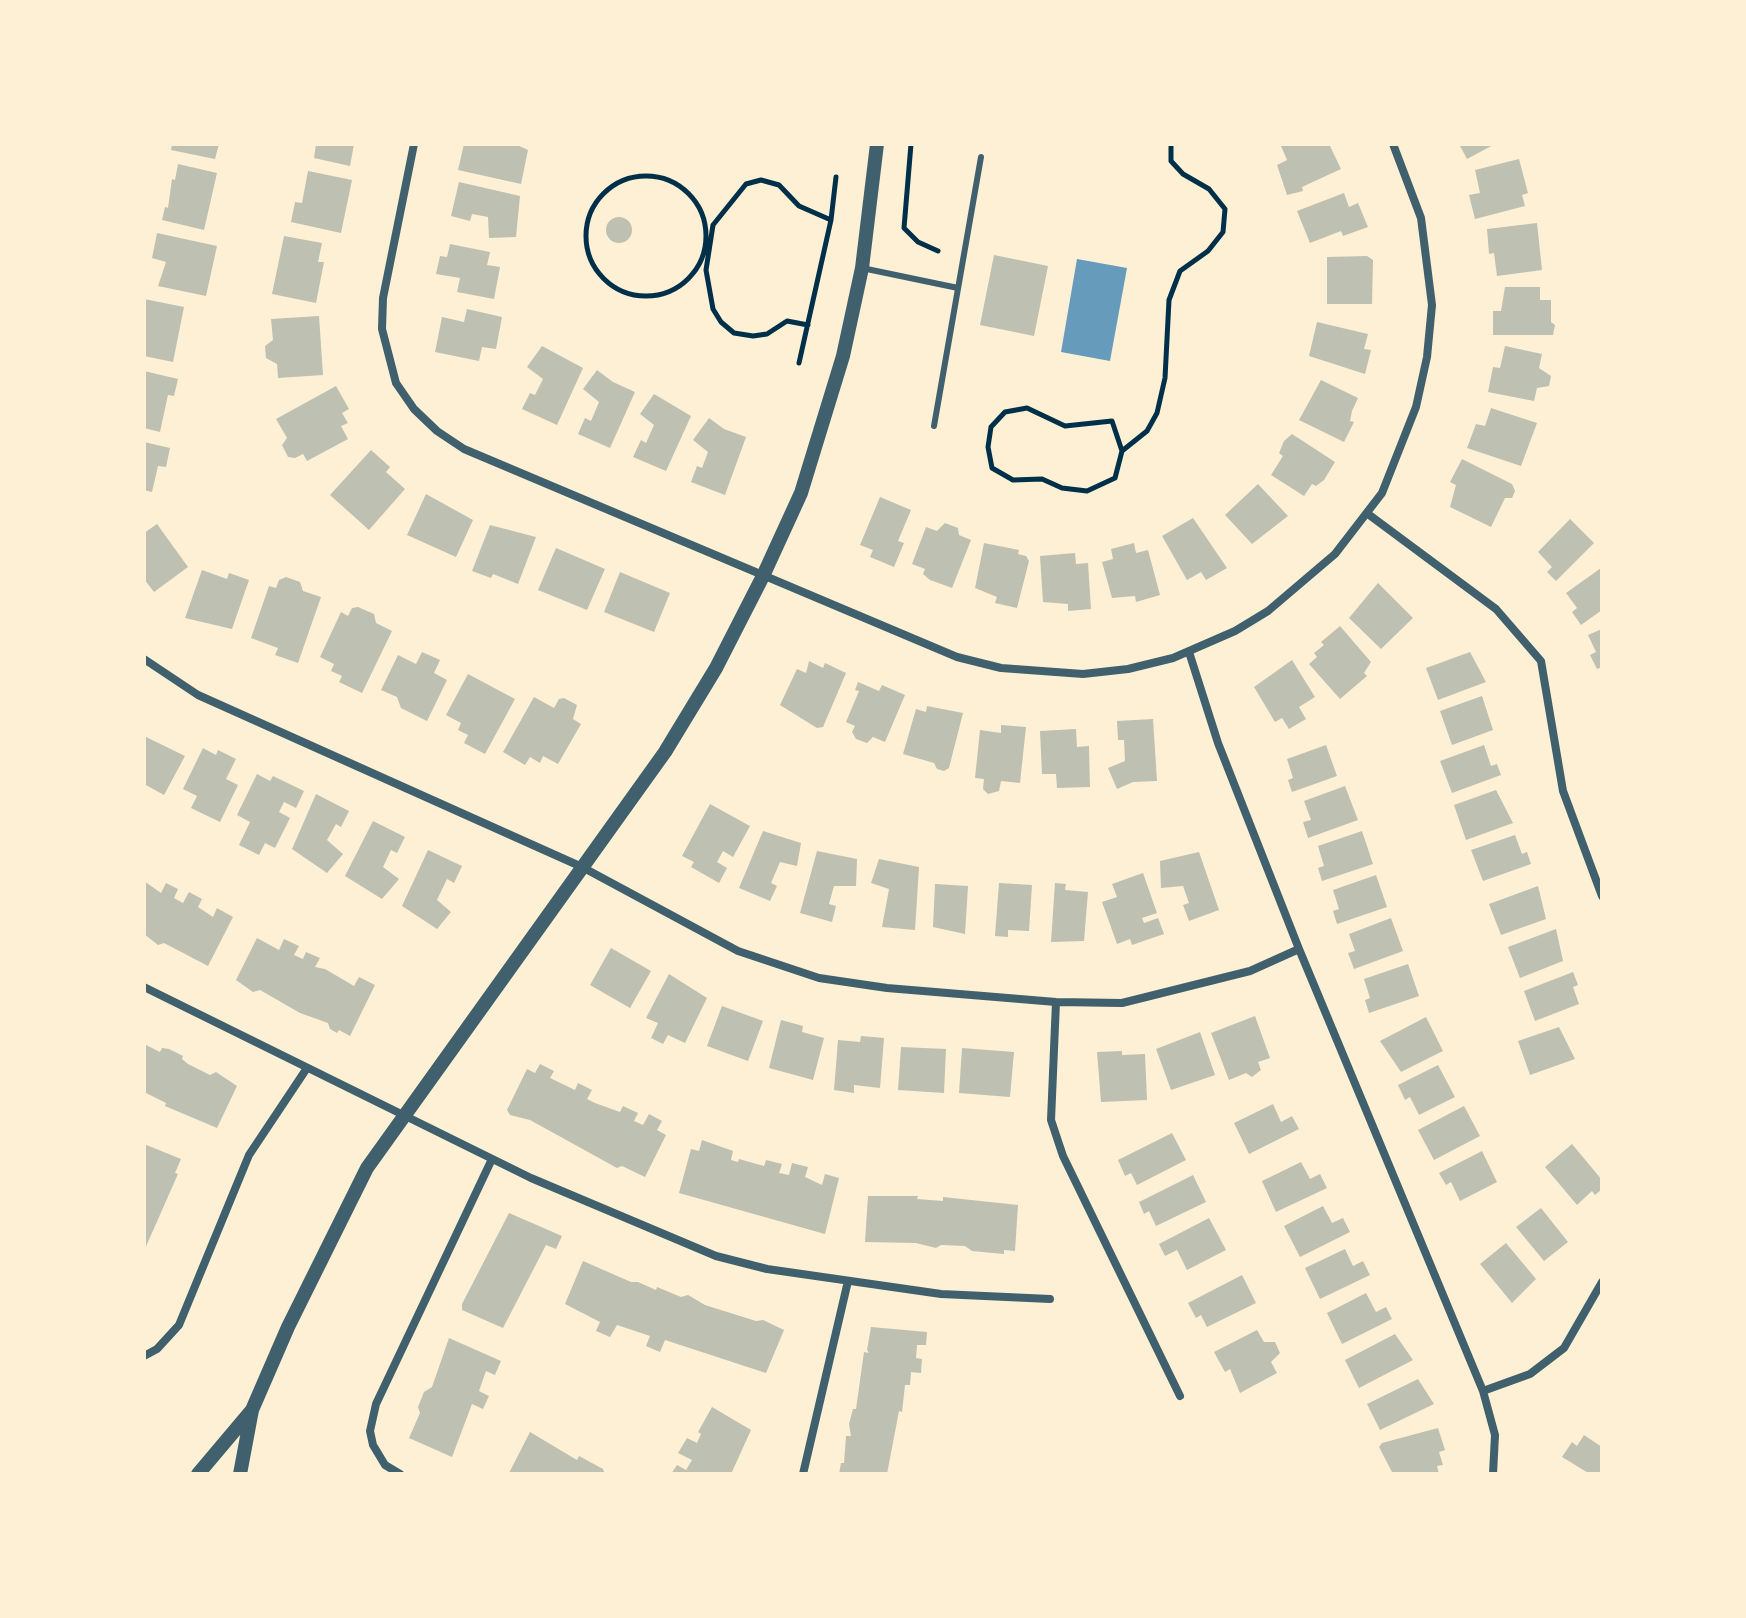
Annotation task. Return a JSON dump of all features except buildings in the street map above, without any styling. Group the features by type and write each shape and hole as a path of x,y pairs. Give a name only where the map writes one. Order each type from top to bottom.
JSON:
{"street":[{"path":"414,144 383,298 382,329 396,383 414,409 437,431 464,449 957,657 1001,668 1083,674 1128,669 1189,652 1268,611 1335,554 1368,514 1400,456 1416,407 1427,357 1432,305 1421,218 1393,144"},
{"path":"240,1474 252,1410 288,1327 367,1168 665,752 716,668 763,576 801,493 843,356 862,268 877,144"},
{"path":"1368,514 1496,609 1541,661 1563,791 1602,896"},
{"path":"1189,652 1218,743 1299,949 1483,1391 1495,1435 1493,1474"},
{"path":"144,659 198,695 582,867 738,951 819,978 887,988 1056,1002 1122,1003 1250,971 1299,949"},
{"path":"144,987 492,1159 716,1256 767,1269 941,1294 1050,1299"},
{"path":"1056,1002 1051,1120 1063,1156 1180,1396"},
{"path":"144,1356 157,1349 179,1325 249,1155 307,1068"},
{"path":"400,1474 385,1465 373,1445 370,1431 376,1404 492,1159"},
{"path":"803,1474 848,1281"},
{"path":"1483,1391 1530,1374 1564,1348 1602,1282"},
{"path":"198,1474 252,1410"}],"lane":[{"path":"934,426 981,157"},
{"path":"862,268 958,288"}],"path":[{"path":"911,144 904,228 918,242 938,251"},
{"path":"1122,451 1112,421 1065,426 1027,408 1005,412 991,427 988,447 992,468 1013,480 1042,479 1062,488 1087,491 1115,478 1122,451 1147,431 1157,413 1165,378 1169,300 1180,271 1208,251 1223,232 1225,209 1209,189 1183,174 1171,161 1171,144"},
{"path":"646,174 677,183 700,205 708,236 700,267 677,290 646,298 615,290 592,267 584,236 592,205 615,183 646,174"},
{"path":"799,363 831,220 836,177"},
{"path":"808,325 787,321 767,334 753,336 734,333 721,322 713,309 706,270 713,225 746,184 761,180 779,185 799,206 831,220"}],"water":[{"path":"1077,259 1127,268 1110,361 1061,352"}]}
